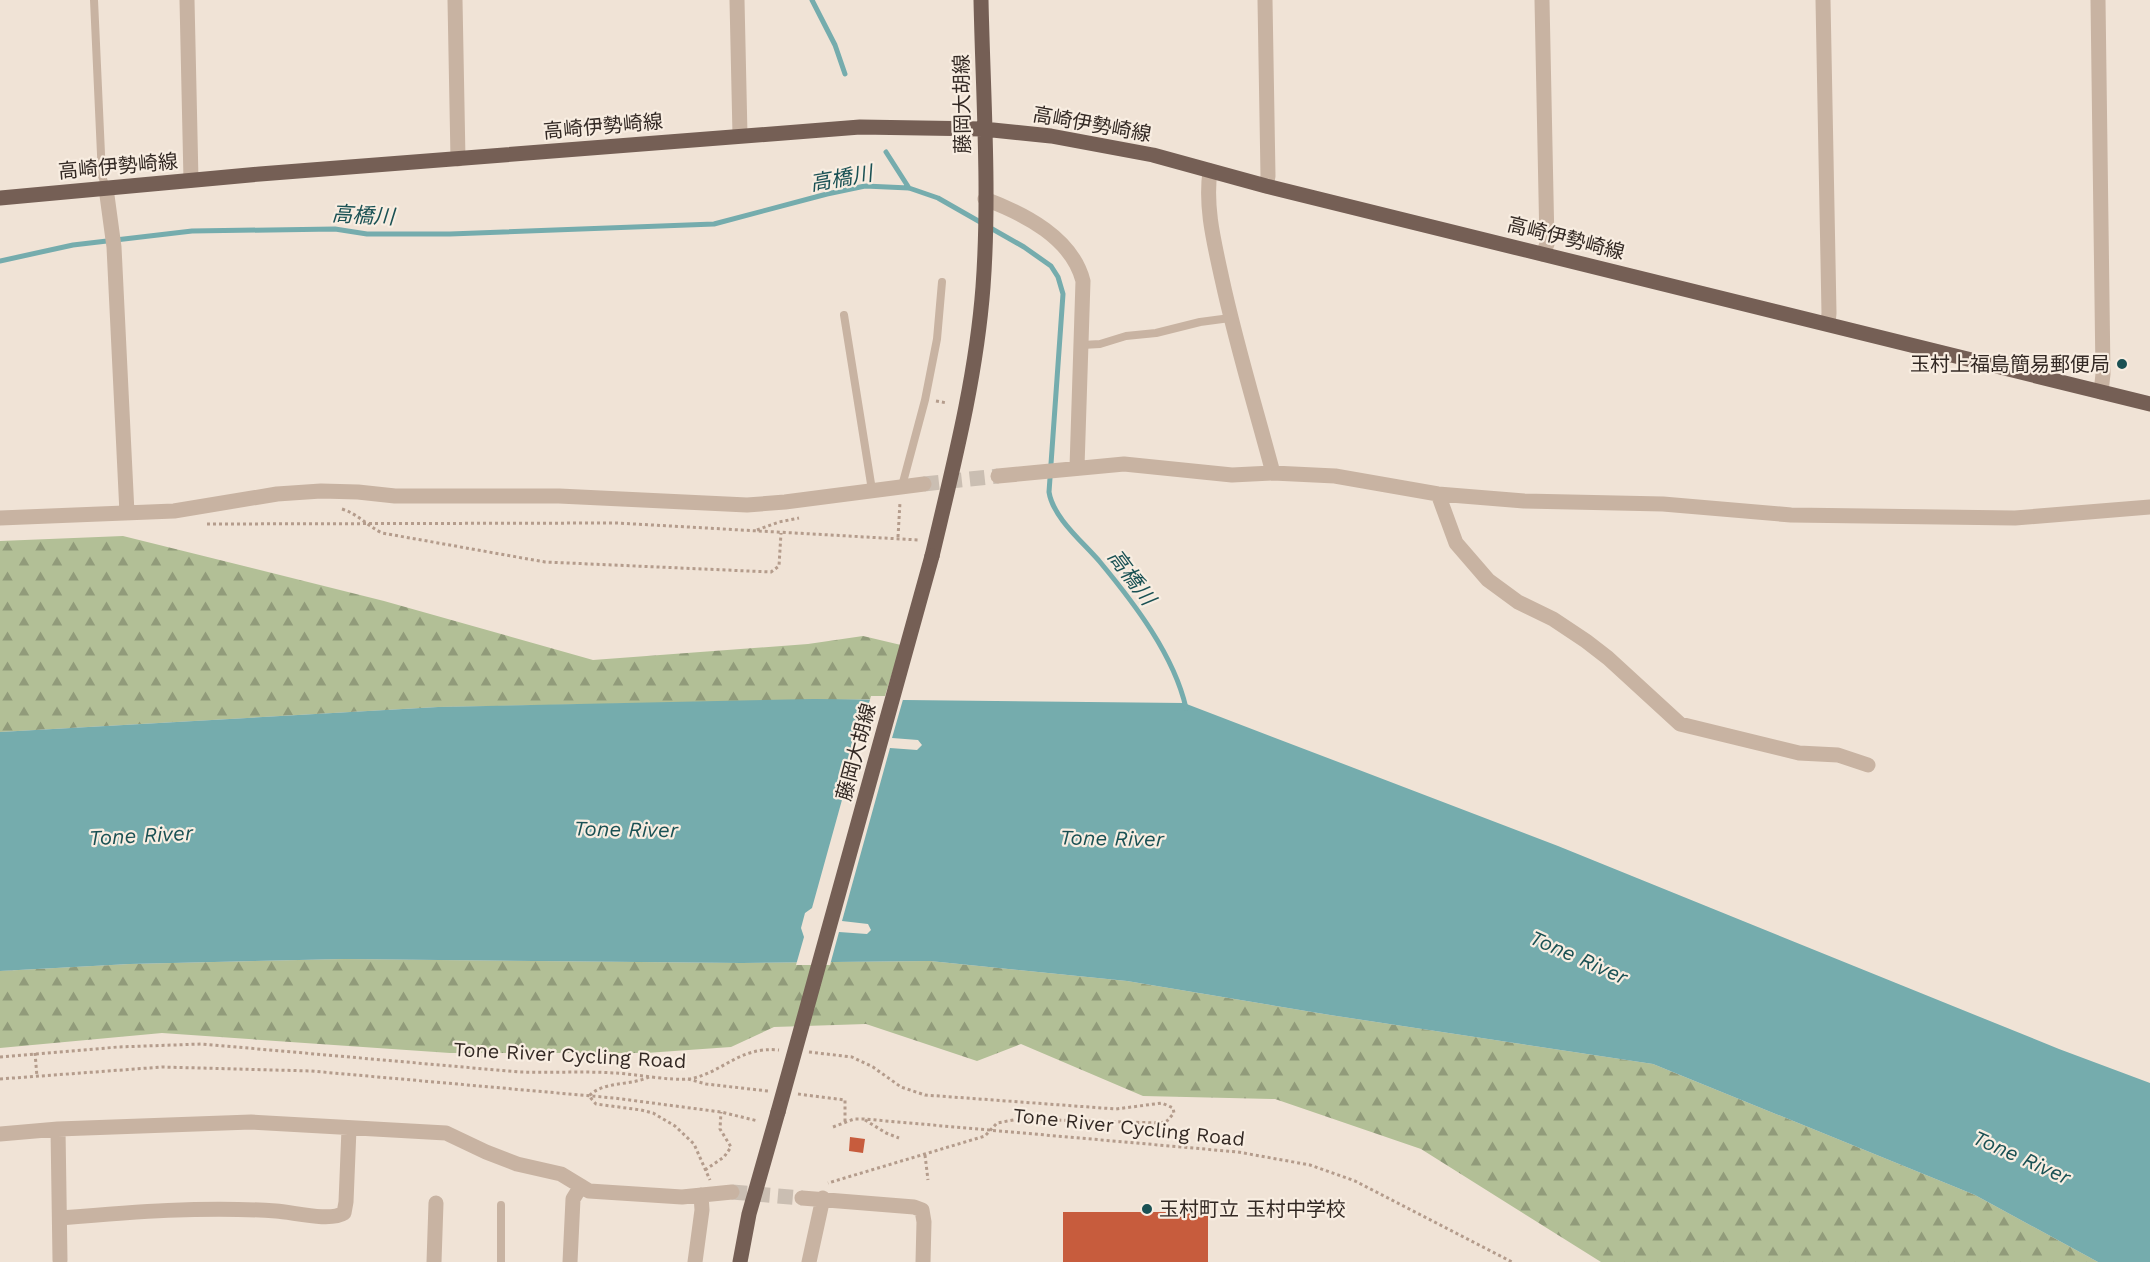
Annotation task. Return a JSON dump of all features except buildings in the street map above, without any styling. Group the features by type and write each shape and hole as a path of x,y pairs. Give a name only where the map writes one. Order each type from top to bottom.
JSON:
{"main road":[{"name":"藤岡大胡線","path":"740,1262 749,1214 932,556 969,392 985,248 981,0"},
{"name":"高崎伊勢崎線","path":"0,198 740,135 860,127 983,129 1100,144 1153,155 1266,186 2150,404"}],"street":[{"path":"187,0 191,180"},
{"path":"455,0 458,159"},
{"path":"737,0 740,135"},
{"path":"1265,0 1268,176 1266,186"},
{"path":"1542,0 1547,244 1544,254"},
{"path":"1823,0 1830,313 1828,324"},
{"path":"2098,0 2103,374 2101,392"},
{"path":"1210,171 1207,203 1230,318 1273,473"},
{"path":"106,188 114,247 127,513"},
{"path":"986,203 1028,219 1052,235 1072,255 1083,281 1082,345 1070,468"},
{"path":"998,476 1124,464 1232,475 1273,473 1335,476 1438,494 1524,501 1663,504 1791,515 2015,518 2150,507"},
{"path":"0,518 174,511 277,494 321,491 394,496 559,496 747,505 872,490 901,492 924,484"},
{"path":"1438,494 1456,543 1488,580 1518,602 1586,640 1680,724 1799,753 1838,755 1868,765"},
{"path":"0,1134 58,1129 251,1122 446,1133 517,1164 561,1173 589,1191 652,1196 732,1192"},
{"path":"58,1129 60,1260"},
{"path":"60,1218 183,1209 279,1211 313,1216 340,1216 344,1213 346,1202 349,1129"},
{"path":"570,1262 573,1199 581,1186"},
{"path":"802,1198 825,1191 922,1210 924,1262"},
{"path":"809,1262 825,1191"},
{"path":"695,1262 702,1210 701,1195"},
{"path":"434,1262 436,1203"}],"lane":[{"path":"94,0 102,176 106,188"},
{"path":"901,492 925,400 937,339 942,282"},
{"path":"844,315 872,490"},
{"path":"1082,345 1100,344 1126,336 1156,333 1189,324 1230,318"},
{"path":"501,1205 501,1262"}],"path":[{"path":"898,537 901,492"},
{"path":"341,508 355,513 381,533 545,562 771,572 779,566 781,533"},
{"path":"199,524 617,523 781,533 898,537 919,540"},
{"name":"Tone River Cycling Road","path":"0,1057 118,1047 202,1044 519,1072 600,1072 688,1079 710,1072 740,1055 764,1048 787,1050"},
{"name":"Tone River Cycling Road","path":"799,1051 852,1057 873,1067 902,1087 925,1095 1055,1106 1116,1108 1162,1103 1173,1108 1174,1113 1167,1121 1160,1124 1019,1119 997,1123 993,1125 993,1129 1238,1152 1310,1165 1355,1180 1512,1262"},
{"path":"35,1053 37,1077"},
{"path":"0,1079 162,1067 311,1071 589,1096 721,1112 758,1121"},
{"path":"589,1096 594,1089 640,1081 650,1076"},
{"path":"589,1096 596,1104 640,1110 663,1118 694,1144 710,1180"},
{"path":"845,1107 845,1122"},
{"path":"705,1170 724,1157 731,1147 720,1129 721,1112"},
{"path":"833,1127 854,1119 864,1119 993,1129"},
{"path":"864,1119 886,1133 899,1138"},
{"path":"825,1191 985,1136 993,1129"},
{"path":"925,1155 927,1180"}],"green space":[{"path":"123,536 384,601 593,660 808,644 863,636 901,645 884,699 438,707 0,732 0,541"},
{"path":"344,959 742,963 930,961 1127,981 1330,1015 1653,1064 1975,1195 2098,1262 1601,1262 1421,1149 1275,1099 1143,1096 1021,1044 977,1061 866,1024 774,1027 731,1047 646,1053 450,1053 162,1033 0,1048 0,971 130,964"}],"water":[{"name":"Tone River","path":"814,699 1184,703 1558,846 2059,1049 2150,1083 2150,1262 2098,1262 1975,1195 1653,1064 1330,1015 1127,981 930,961 742,963 344,959 130,964 0,971 0,732 438,707"}],"pier":[{"path":"871,696 904,696 892,738 918,740 922,745 917,750 890,748 842,921 868,924 871,930 867,934 839,932 830,965 796,965 804,937 801,928 805,913 812,908 855,753 851,746 855,730 863,724"}],"waterway":[{"path":"812,0 835,45 845,74"},
{"path":"886,152 909,188"},
{"name":"高橋川","path":"0,261 73,245 192,231 335,229 367,234 450,234 714,224 865,186 909,188 938,198 1024,247 1051,266 1058,277 1063,294 1049,492 1056,511 1063,521 1113,578 1151,630 1172,669 1186,708"}],"tunnel":[{"path":"924,484 998,476"},
{"path":"732,1192 802,1198"}],"place":[{"name":"玉村上福島簡易郵便局","path":"2122,364"},
{"name":"玉村町立 玉村中学校","path":"1147,1209"}]}
